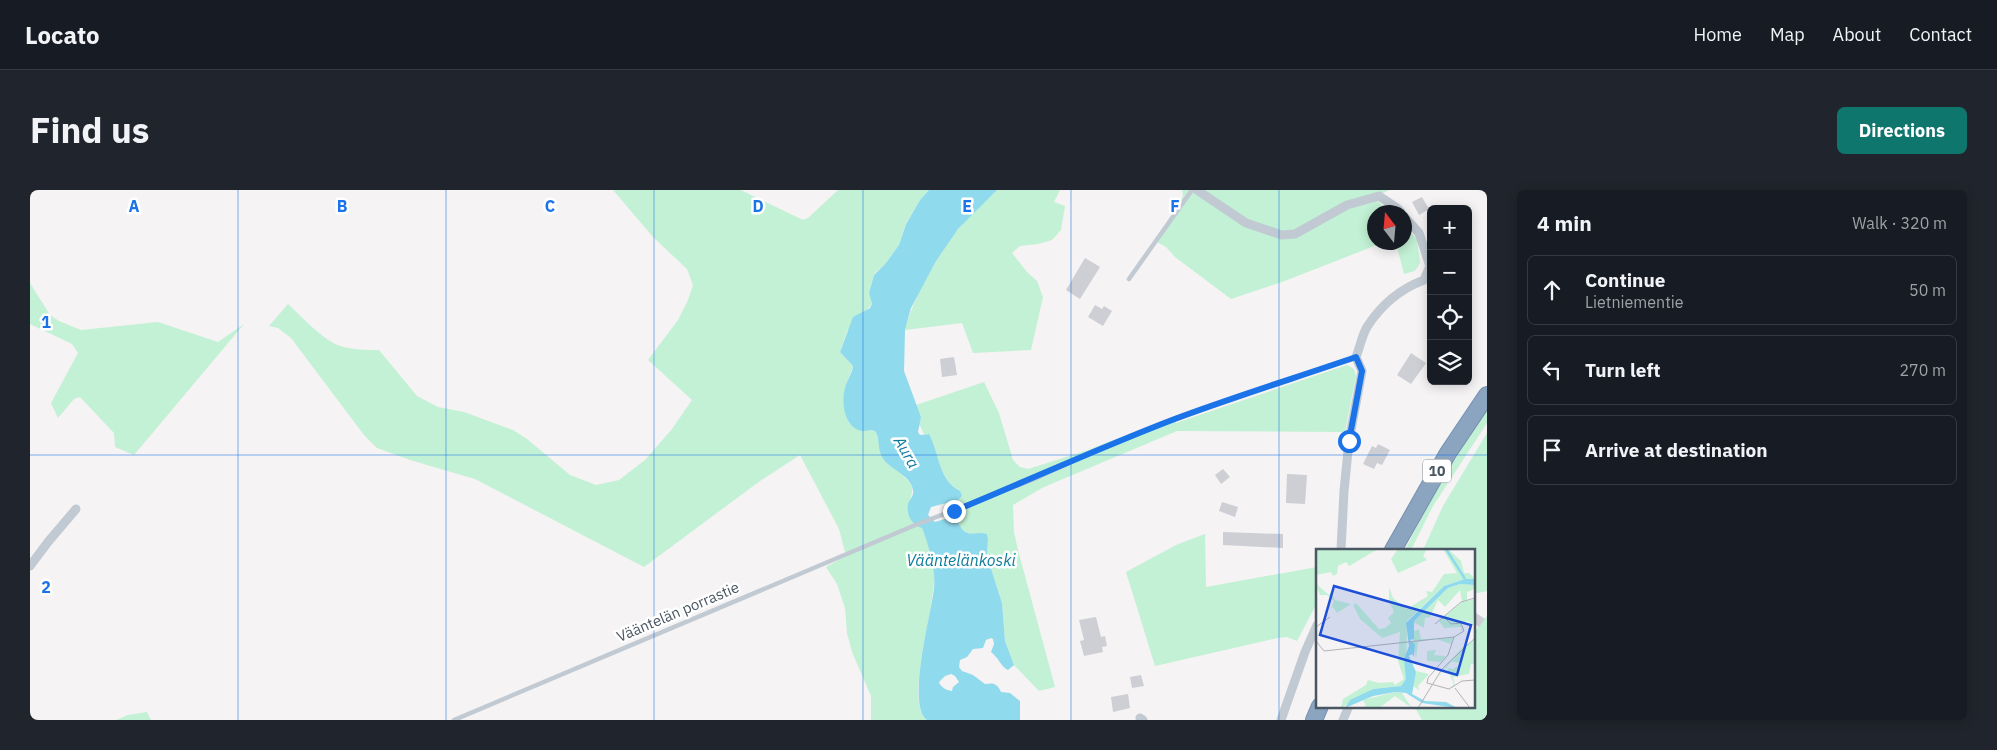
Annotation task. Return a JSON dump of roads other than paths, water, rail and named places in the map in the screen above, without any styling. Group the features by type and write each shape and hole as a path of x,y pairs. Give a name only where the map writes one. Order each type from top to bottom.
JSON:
{"highway":[{"name":"10","path":"1394,549 1448,453 1487,395"},
{"path":"1314,720 1319,708"}],"street":[{"path":"1197,190 1246,223 1282,235 1294,234 1347,205 1379,196 1393,205"},
{"path":"1341,549 1349,441 1362,371 1356,357 1366,328 1394,296 1411,285 1424,280 1430,266 1419,233 1412,225"},
{"path":"30,566 76,509"},
{"path":"1281,720 1316,628"},
{"path":"1343,720 1347,708"}],"lane":[{"path":"1129,279 1192,190"},
{"name":"Vääntelän porrastie","path":"454,720 913,526 1032,480 1057,466 1175,419 1356,357"}],"water":[{"path":"929,190 997,190 958,229 936,261 911,308 905,330 904,371 921,417 918,432 920,435 929,434 943,473 947,480 960,491 962,496 958,500 931,507 928,515 935,522 948,518 956,519 965,532 971,534 987,534 987,556 1002,603 1005,641 1014,665 1008,670 1002,665 991,652 994,644 991,638 986,640 983,648 973,649 967,657 960,660 959,667 962,671 973,675 985,684 994,684 1001,692 1010,693 1020,701 1020,720 927,720 921,711 919,679 921,658 934,589 934,573 931,558 922,528 915,525 909,516 908,504 913,492 912,485 884,460 875,431 857,429 845,414 843,400 845,388 853,366 840,352 853,317 870,308 872,304 869,293 874,275 886,263 899,245 906,224 920,200","holes":["951,674 959,682 953,687 952,691 944,688 939,682 945,676"]}],"water label":[{"name":"Aura","path":"907,452"},
{"name":"Vääntelänkoski","path":"961,560"}]}
